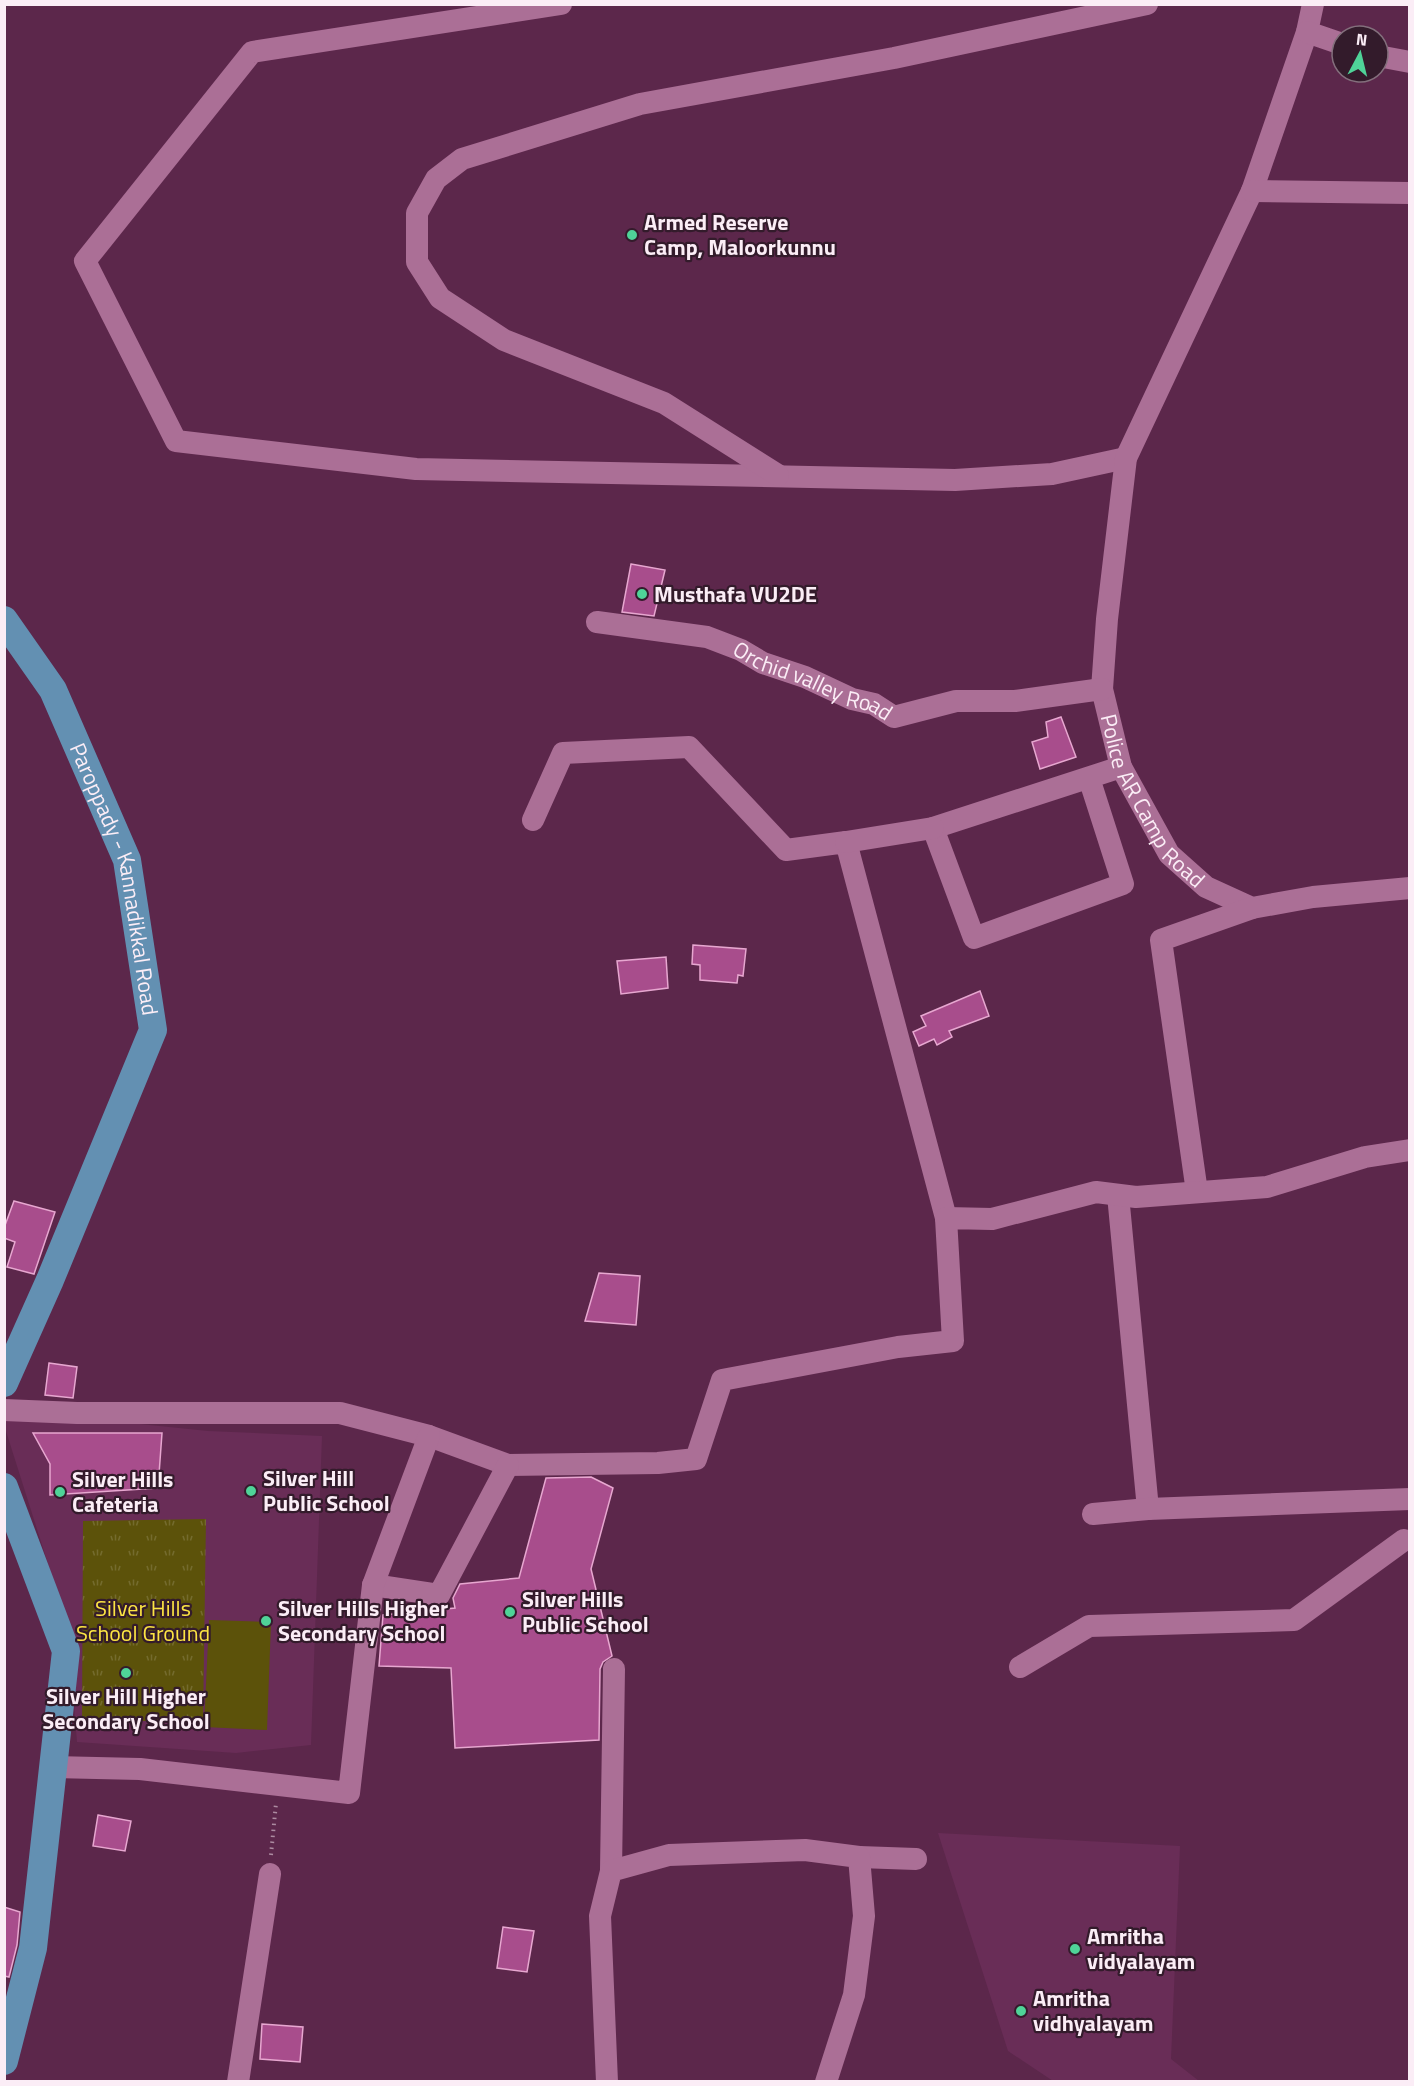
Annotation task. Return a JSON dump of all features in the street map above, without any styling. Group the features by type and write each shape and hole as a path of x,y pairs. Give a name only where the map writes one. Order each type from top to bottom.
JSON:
{"main road":[{"name":"Paroppady - Kannadikkal Road","path":"4,620 53,690 127,860 153,1030 50,1280 4,1383"},
{"path":"4,1487 66,1651 33,1948 4,2061"}],"street":[{"path":"561,4 252,51 85,261 176,441 416,469 1006,478 1052,474 1126,458"},
{"path":"778,475 664,403 504,340 440,298 417,261 417,213 436,179 462,159 640,104 894,58 1147,4"},
{"name":"Police AR Camp Road","path":"1252,908 1206,887 1169,854 1121,767 1102,689 1126,458 1252,191 1307,32 1313,4"},
{"path":"1307,32 1330,40"},
{"path":"1390,58 1410,62"},
{"path":"1252,191 1410,193"},
{"name":"Orchid valley Road","path":"597,622 707,637 741,650 763,663 805,676 852,699 874,704 894,717 956,701 1015,701 1102,689"},
{"path":"533,820 563,753 689,747 786,850 846,843 933,828 1121,767"},
{"path":"933,828 974,938 1123,884 1089,778"},
{"path":"4,1410 77,1413 340,1413 429,1436 508,1465 658,1463 696,1459 722,1380 898,1347 953,1341 946,1218 846,843"},
{"path":"1197,1192 1161,940 1252,908 1313,897 1410,888"},
{"path":"946,1218 992,1219 1096,1192 1136,1197 1267,1187 1365,1156 1410,1150"},
{"path":"1118,1195 1148,1509"},
{"path":"53,1767 140,1769 349,1793 373,1585 429,1436"},
{"path":"373,1585 438,1595 508,1465"},
{"path":"1092,1514 1148,1509 1410,1499"},
{"path":"1020,1667 1089,1626 1294,1620 1404,1540"},
{"path":"608,2082 600,1916 611,1871 614,1669"},
{"path":"611,1871 669,1855 806,1850 859,1857 916,1859"},
{"path":"826,2082 854,1995 864,1916 859,1857"},
{"path":"238,2082 270,1874"}],"path":[{"path":"270,1874 278,1785"}],"shaded area":[{"name":"Silver Hills Higher Secondary School","path":"4,1417 101,1420 208,1431 322,1436 311,1745 236,1753 77,1742 68,1627 5,1428"},
{"name":"Amritha vidyalayam","path":"938,1833 1180,1846 1171,2059 1199,2081 1053,2081 1008,2051"}],"green space":[{"name":"Silver Hills School Ground","path":"206,1519 203,1721 82,1721 83,1521"},
{"path":"209,1620 271,1622 267,1730 204,1727"}],"building":[{"name":"Musthafa VU2DE","path":"631,564 665,570 654,616 622,612"},
{"path":"1061,717 1076,757 1040,769 1032,742 1048,737 1046,722"},
{"path":"693,945 746,949 743,976 738,975 737,983 700,980 700,965 692,964"},
{"path":"666,957 668,988 621,994 617,961"},
{"path":"980,991 989,1016 949,1031 952,1037 937,1045 934,1039 919,1046 913,1032 926,1026 921,1016"},
{"path":"14,1201 55,1212 34,1274 7,1267 15,1242 4,1238 4,1228"},
{"path":"599,1273 640,1276 636,1325 585,1321"},
{"path":"49,1363 77,1367 73,1398 45,1395"},
{"path":"33,1433 162,1433 158,1488 50,1495 50,1464"},
{"name":"Silver Hills Public School","path":"591,1477 613,1488 591,1569 612,1656 603,1662 600,1669 599,1740 455,1748 451,1668 379,1666 383,1615 455,1608 453,1598 460,1584 519,1578 546,1478"},
{"path":"98,1815 131,1821 125,1851 93,1846"},
{"path":"4,1907 20,1912 17,1945 9,1977 4,1976"},
{"path":"503,1927 534,1931 527,1972 497,1968"},
{"path":"262,2024 303,2027 300,2062 260,2059"}],"place":[{"name":"Armed Reserve Camp, Maloorkunnu","path":"632,235"},
{"name":"Musthafa VU2DE","path":"642,594"},
{"name":"Silver Hill Public School","path":"251,1491"},
{"name":"Silver Hills Cafeteria","path":"60,1492"},
{"name":"Silver Hills Public School","path":"510,1612"},
{"name":"Silver Hills Higher Secondary School","path":"266,1621"},
{"name":"Silver Hill Higher Secondary School","path":"126,1673"},
{"name":"Amritha vidyalayam","path":"1075,1949"},
{"name":"Amritha vidhyalayam","path":"1021,2011"}]}
